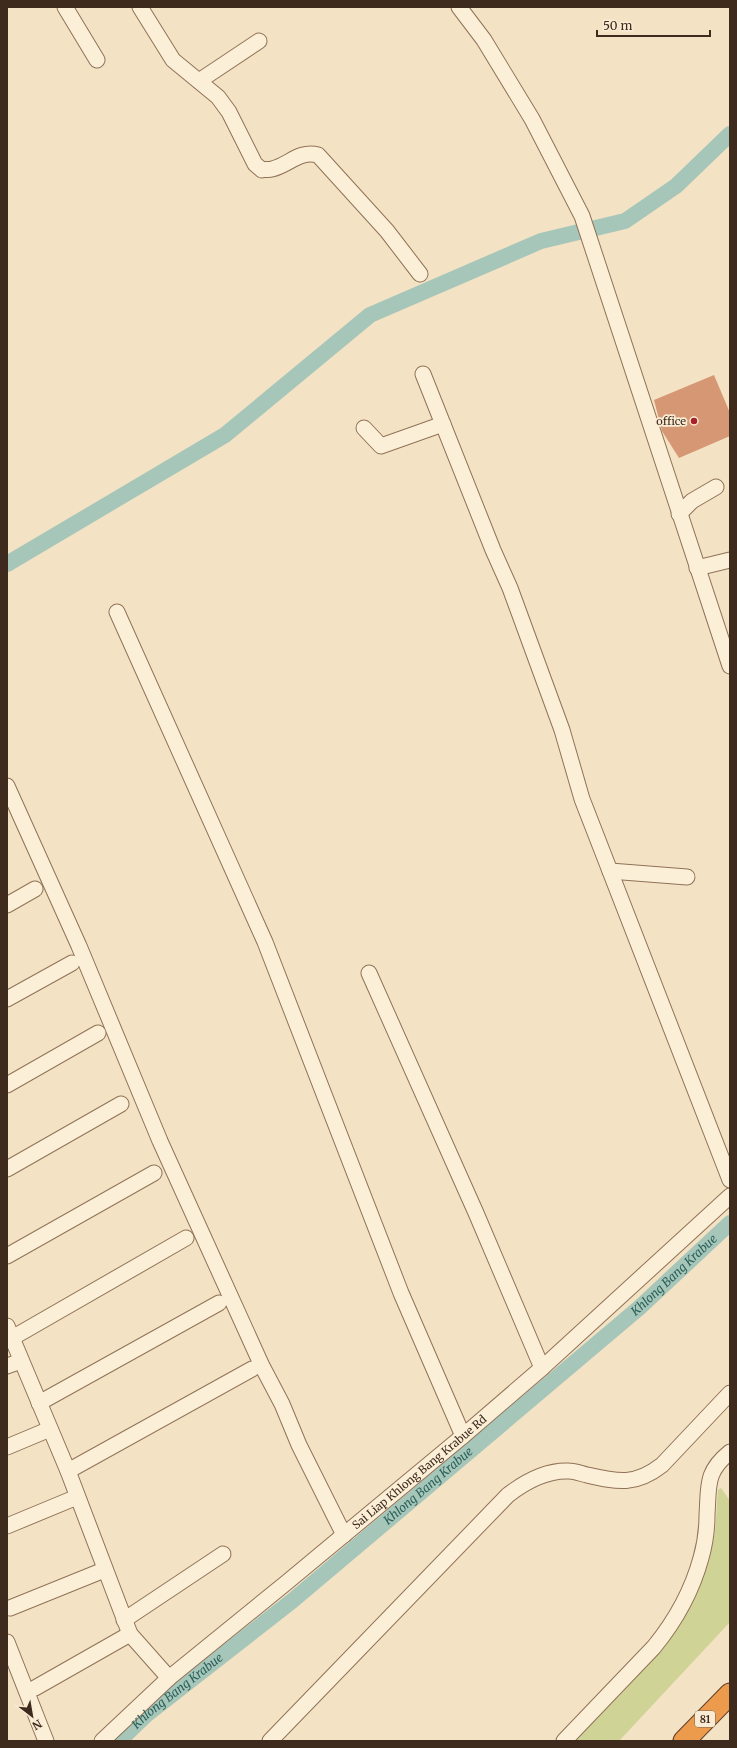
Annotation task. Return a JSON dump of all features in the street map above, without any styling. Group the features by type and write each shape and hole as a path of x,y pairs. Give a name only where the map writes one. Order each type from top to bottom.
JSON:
{"highway":[{"name":"81","path":"684,1741 729,1694"}],"street":[{"path":"65,7 96,60"},
{"path":"140,7 173,60 218,97 229,112 255,164 262,170 272,169 304,154 310,153 318,155 387,232 420,274"},
{"path":"459,7 484,40 532,119 582,216 730,666"},
{"path":"199,81 259,41"},
{"path":"423,374 527,632 562,730 582,799 730,1180"},
{"path":"364,428 381,446 443,424"},
{"path":"679,514 692,501 716,487"},
{"path":"697,568 730,560"},
{"path":"117,612 265,942 401,1293 463,1436"},
{"path":"7,786 79,946 160,1141 262,1366 282,1404 299,1445 344,1535"},
{"path":"610,872 687,876"},
{"path":"7,905 35,889"},
{"path":"7,999 72,963"},
{"path":"369,973 476,1213 542,1368"},
{"path":"7,1085 98,1032"},
{"path":"7,1169 121,1104"},
{"path":"7,1256 154,1173"},
{"name":"Sai Liap Khlong Bang Krabue Rd","path":"102,1741 169,1678 344,1535 542,1368 730,1196"},
{"path":"169,1678 130,1634 104,1570 68,1471 10,1332 186,1238"},
{"path":"39,1403 219,1303"},
{"path":"7,1366 21,1361"},
{"path":"68,1471 252,1369"},
{"path":"270,1741 508,1494 532,1479 557,1472 571,1471 618,1482 640,1479 651,1474 662,1465 730,1393"},
{"path":"7,1447 50,1429"},
{"path":"564,1741 654,1646 680,1610 697,1571 704,1543 707,1529 708,1485 710,1477 718,1462 730,1452"},
{"path":"7,1526 77,1497"},
{"path":"124,1620 223,1554"},
{"path":"10,1608 104,1570"},
{"path":"35,1688 130,1634"},
{"path":"7,1642 46,1741"}],"green space":[{"path":"721,1488 730,1501 730,1622 619,1741 575,1741 658,1653 691,1604 703,1577 714,1540 718,1490"}],"building":[{"name":"office","path":"714,375 730,413 730,436 679,458 662,431 654,400"}],"waterway":[{"path":"7,564 225,435 370,315 541,241 625,221 676,186 730,134"},
{"name":"Khlong Bang Krabue","path":"119,1741 146,1715 292,1601 639,1308 730,1223"}],"place":[{"name":"office","path":"694,421"}]}
